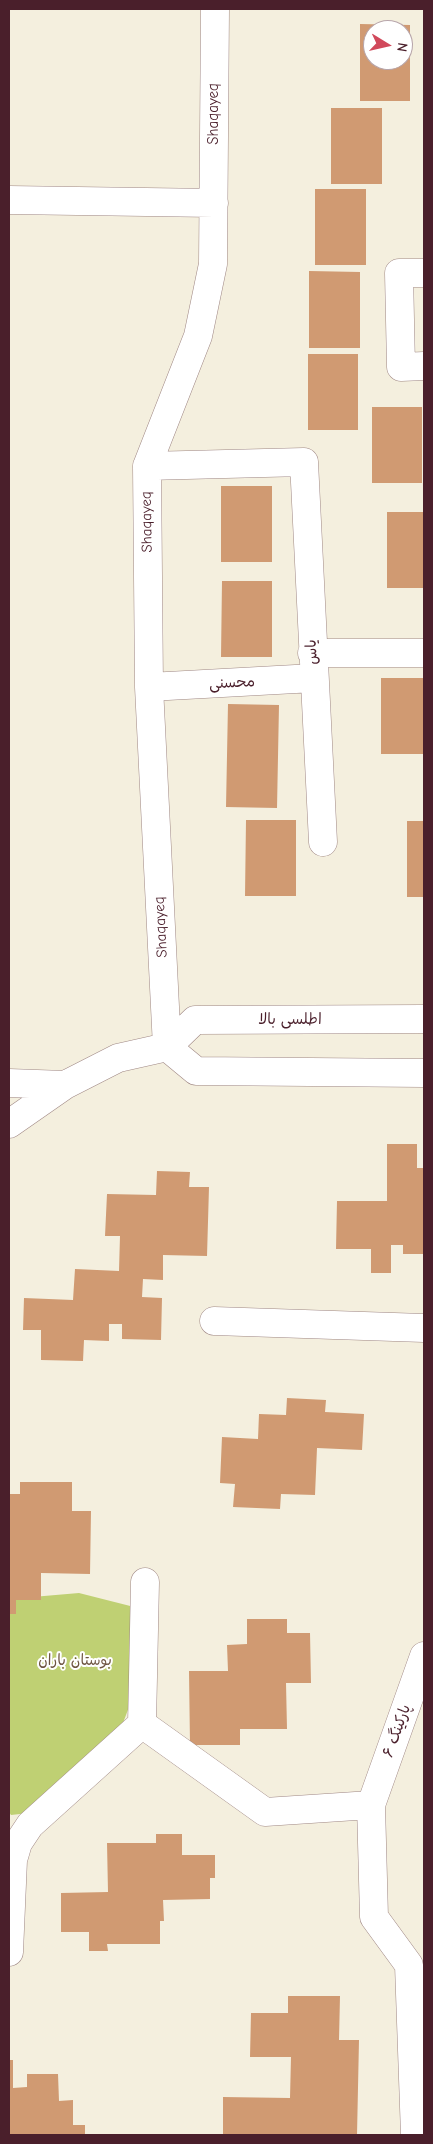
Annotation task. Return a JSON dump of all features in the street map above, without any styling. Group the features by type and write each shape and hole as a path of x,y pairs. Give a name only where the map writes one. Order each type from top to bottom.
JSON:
{"street":[{"name":"Shaqayeq","path":"167,1047 150,687 147,466 198,336 213,264 215,9"},
{"path":"9,200 214,203"},
{"path":"424,272 399,273 401,367 424,366"},
{"name":"یاس","path":"147,466 304,462 313,666 324,842"},
{"name":"محسنی","path":"150,687 424,653"},
{"name":"اطلسی بالا","path":"167,1047 195,1020 424,1019"},
{"path":"9,1124 66,1085 118,1058 167,1047 196,1071 424,1073"},
{"path":"9,1083 66,1085"},
{"path":"214,1321 424,1328"},
{"path":"9,1952 13,1860 18,1843 30,1825 142,1724 145,1582"},
{"name":"پارکینگ ۶","path":"371,1805 424,1656"},
{"path":"142,1724 265,1812 371,1805 374,1917 410,1965 415,2135"}],"green space":[{"name":"بوستان باران","path":"79,1593 146,1610 141,1675 117,1739 47,1811 11,1815 9,1812 9,1599"}],"building":[{"path":"360,24 363,24 363,70 410,70 410,101 360,101"},
{"path":"331,108 382,108 382,184 331,184"},
{"path":"315,189 366,189 366,265 315,265"},
{"path":"309,271 360,272 360,348 309,348"},
{"path":"308,354 358,354 358,430 308,430"},
{"path":"372,407 422,407 422,483 372,483"},
{"path":"221,486 272,486 272,562 221,562"},
{"path":"387,512 424,512 424,588 387,588"},
{"path":"222,581 272,581 272,657 221,657"},
{"path":"381,678 424,678 424,754 381,754"},
{"path":"228,704 279,705 277,808 226,807"},
{"path":"246,820 296,820 296,896 245,896"},
{"path":"407,821 424,821 424,897 407,897"},
{"path":"387,1144 417,1144 417,1168 424,1168 424,1254 403,1254 403,1245 391,1245 391,1273 371,1273 371,1249 336,1249 337,1201 387,1201"},
{"path":"157,1171 190,1172 189,1187 209,1187 207,1256 163,1255 163,1280 143,1279 142,1297 162,1298 161,1340 122,1339 122,1324 109,1324 109,1341 84,1340 83,1361 41,1360 41,1330 23,1330 24,1298 73,1300 75,1269 119,1271 120,1236 105,1236 107,1194 156,1195"},
{"path":"287,1398 326,1400 325,1412 364,1414 362,1450 317,1448 315,1495 281,1494 280,1509 233,1507 235,1484 220,1483 222,1437 258,1439 259,1414 286,1415"},
{"path":"20,1482 72,1482 72,1511 91,1511 90,1574 41,1573 41,1600 16,1600 16,1614 9,1614 9,1494 20,1494"},
{"path":"247,1619 287,1619 287,1633 310,1633 311,1683 286,1683 287,1729 240,1729 240,1745 190,1745 189,1671 228,1671 227,1645 247,1644"},
{"path":"156,1834 182,1834 182,1855 215,1855 215,1878 210,1878 210,1899 163,1900 164,1921 160,1921 160,1944 107,1944 108,1951 89,1951 89,1932 61,1932 61,1893 108,1892 107,1843 156,1843"},
{"path":"288,1996 340,1996 339,2040 359,2040 357,2135 223,2135 223,2097 290,2098 291,2057 250,2057 251,2013 288,2013"},
{"path":"9,2060 13,2060 13,2088 27,2087 27,2074 58,2074 59,2101 73,2100 73,2125 85,2125 85,2135 9,2135"}]}
